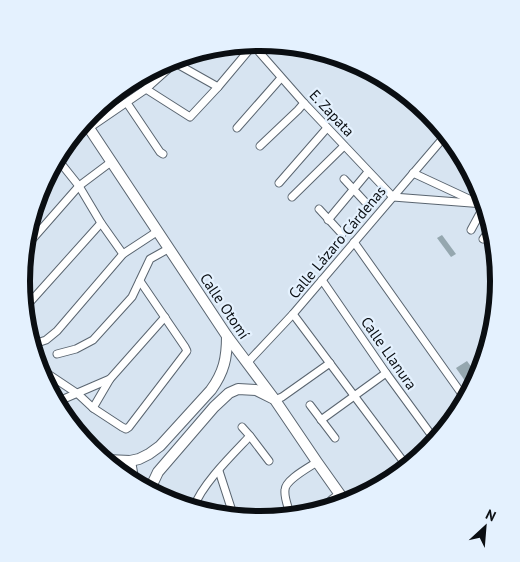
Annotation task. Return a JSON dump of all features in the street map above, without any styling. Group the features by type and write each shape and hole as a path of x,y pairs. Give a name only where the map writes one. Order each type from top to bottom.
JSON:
{"street":[{"path":"143,83 190,117 248,51"},
{"name":"E. Zapata","path":"260,51 281,78 392,197"},
{"path":"179,66 218,87"},
{"path":"94,121 126,103 148,87 161,74"},
{"path":"237,128 281,78"},
{"path":"126,103 163,154"},
{"path":"260,146 304,103"},
{"name":"Calle Otomí","path":"89,127 227,336 275,400 341,496"},
{"path":"280,183 328,128"},
{"name":"Calle Lázaro Cárdenas","path":"247,363 293,314 441,140"},
{"path":"292,197 344,146"},
{"path":"34,238 79,186 111,162"},
{"path":"62,165 79,186 101,223 123,254"},
{"path":"328,220 368,172"},
{"path":"413,173 476,202"},
{"path":"344,179 367,204"},
{"path":"392,197 477,205"},
{"path":"319,209 342,234"},
{"path":"471,230 479,211"},
{"path":"31,300 101,223"},
{"path":"38,343 46,340 58,331 123,254 158,231"},
{"path":"483,239 486,235"},
{"path":"354,242 461,393"},
{"path":"57,354 76,349 93,340 132,297 150,259 168,249"},
{"path":"51,377 78,394 93,408 126,429 130,427 187,351 140,280"},
{"name":"Calle Llanura","path":"322,280 431,435"},
{"path":"293,314 403,461"},
{"path":"93,408 110,379 164,317"},
{"path":"117,460 139,459 160,446 211,390 223,371 227,352 227,336"},
{"path":"152,484 158,472 214,407 229,393 238,389 256,390 275,400 282,398 330,363"},
{"path":"322,420 386,373"},
{"path":"63,399 110,379"},
{"path":"310,405 335,438"},
{"path":"242,427 269,461"},
{"path":"196,502 218,471 250,436"},
{"path":"130,461 132,472"},
{"path":"289,509 284,488 289,482 317,462"},
{"path":"218,471 231,509"}],"building":[{"path":"442,235 456,254 451,257 437,238"},
{"path":"467,361 472,368 466,383 456,368"}]}
